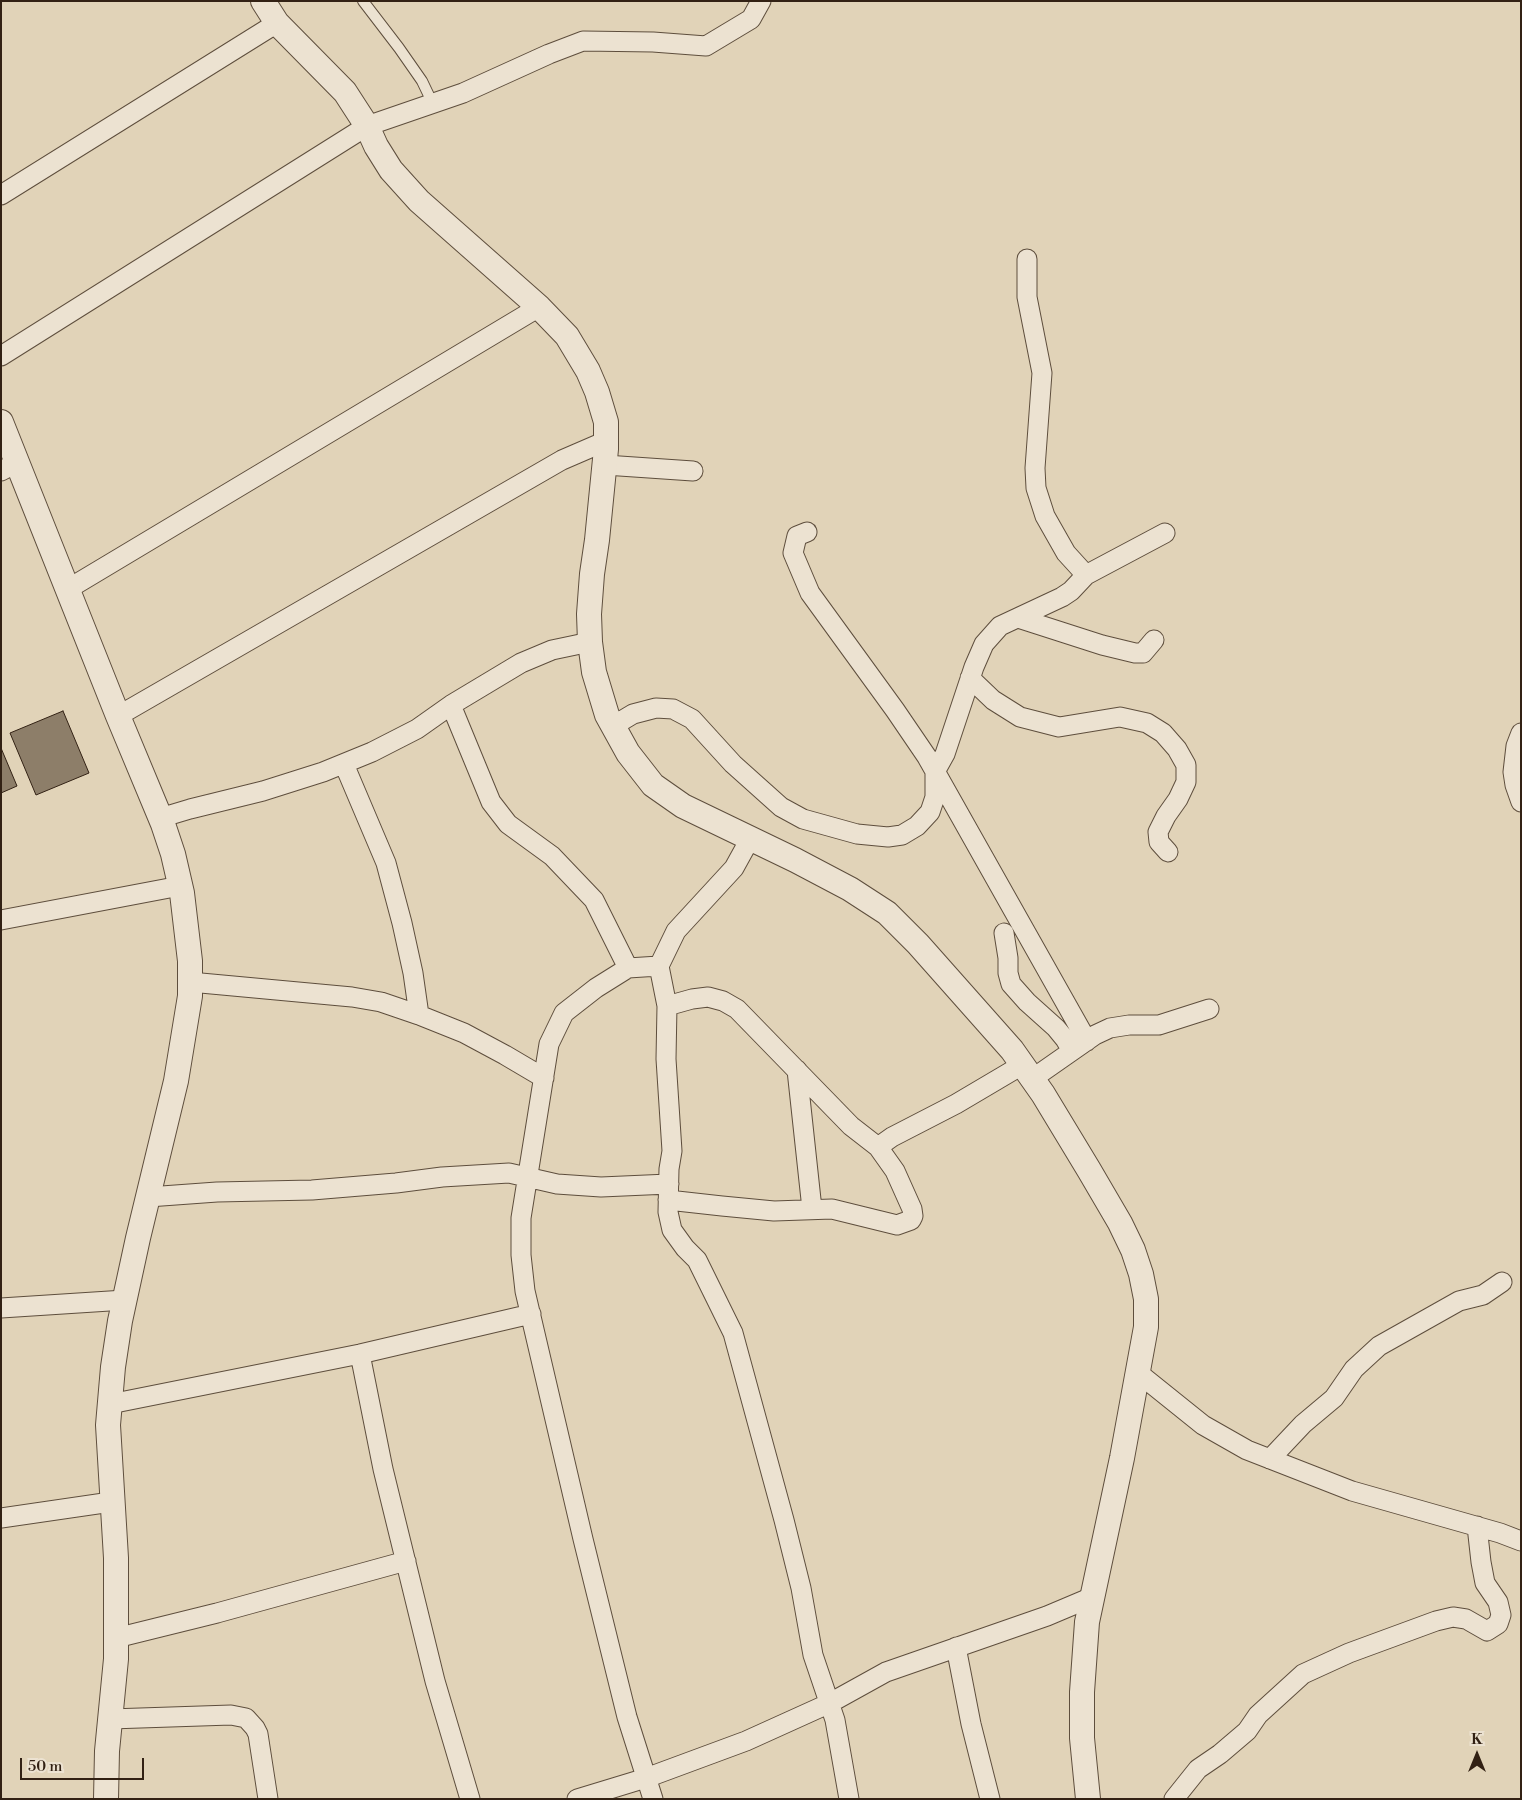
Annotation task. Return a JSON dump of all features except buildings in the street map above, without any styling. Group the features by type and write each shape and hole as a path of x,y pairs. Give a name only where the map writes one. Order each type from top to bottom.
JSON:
{"street":[{"path":"263,1 277,23 345,92 367,126 376,146 391,170 419,201 538,307 567,336 588,371 606,422 605,465 598,540 592,574 590,642 594,672 607,715 628,753 653,785 683,806 850,889 886,912 1012,1050 1089,1170 1120,1223 1133,1250 1141,1274 1146,1299 1146,1327 1122,1458 1087,1622 1082,1692 1082,1738 1088,1799"},
{"path":"1,356 367,126 463,93 549,54 583,41 653,42 706,46 751,19 761,1"},
{"path":"1,195 277,23"},
{"path":"1027,259 1027,297 1042,373 1035,468 1036,488 1045,516 1066,553 1086,575"},
{"path":"68,589 538,307"},
{"path":"1,422 9,467 68,589 173,854 180,886 190,961 190,996 176,1081 125,1300 113,1367 108,1425 116,1558 116,1659 110,1719 106,1799"},
{"path":"118,716 562,460 606,441"},
{"path":"605,465 693,471"},
{"path":"807,532 797,536 793,553 810,593 896,710 935,772 1079,1046"},
{"path":"613,726 633,714 656,708 673,709 692,719 733,764 781,807 803,819 857,834 888,837 902,835 917,826 930,812 935,797 935,772 946,754 970,678 984,644 1000,626 1062,598 1086,575 1165,533"},
{"path":"1018,618 1135,653 1143,653 1154,640"},
{"path":"160,818 190,808 263,791 344,764 416,729 451,705 521,663 552,650 590,642"},
{"path":"970,678 993,700 1020,718 1059,727 1120,717 1148,723 1163,733 1177,749 1186,765 1186,782 1158,832 1159,842 1168,852"},
{"path":"451,705 491,802 508,824 552,856 594,900 628,968"},
{"path":"1521,733 1516,746 1513,772 1521,802"},
{"path":"344,764 386,863 413,973 419,1015"},
{"path":"750,838 734,868 676,931 660,966 667,1006 666,1059 672,1151 668,1212 672,1230 685,1248 697,1260 733,1333 784,1520 813,1655 830,1703 849,1799"},
{"path":"1,920 180,886"},
{"path":"1004,933 1011,984 1065,1039 1079,1046"},
{"path":"653,1799 626,1718 582,1539 525,1292 521,1255 521,1218 549,1044 564,1013 596,988 628,968 660,966"},
{"path":"190,982 352,997 381,1002 464,1033 544,1078"},
{"path":"148,1196 312,1190 442,1177 509,1173 557,1184 668,1192 722,1206 774,1211 832,1209 897,1225 911,1220 912,1209 910,1202 895,1171 878,1147 851,1126 737,1009 716,998 700,997 667,1006"},
{"path":"878,1147 892,1137 956,1104 1027,1072 1110,1028 1129,1025 1159,1025 1209,1009"},
{"path":"797,1070 812,1209"},
{"path":"1270,1459 1303,1424 1334,1398 1354,1369 1379,1346 1459,1301 1483,1295 1502,1282"},
{"path":"1,1308 125,1300"},
{"path":"110,1404 360,1354 530,1314"},
{"path":"360,1354 383,1469 435,1681 470,1799"},
{"path":"1138,1372 1203,1426 1247,1450 1352,1491 1478,1526 1521,1541"},
{"path":"1,1518 112,1502"},
{"path":"1174,1799 1198,1769 1220,1754 1247,1731 1258,1715 1303,1674 1349,1653 1436,1621 1452,1617 1466,1619 1487,1631 1498,1624 1501,1615 1498,1602 1485,1583 1478,1526"},
{"path":"116,1638 406,1561"},
{"path":"577,1799 646,1778 746,1741 830,1703 886,1672 1047,1616 1092,1598"},
{"path":"956,1647 971,1724 990,1799"},
{"path":"110,1719 232,1715 246,1718 258,1734 268,1799"}],"lane":[{"path":"363,1 409,61 433,104"}]}
